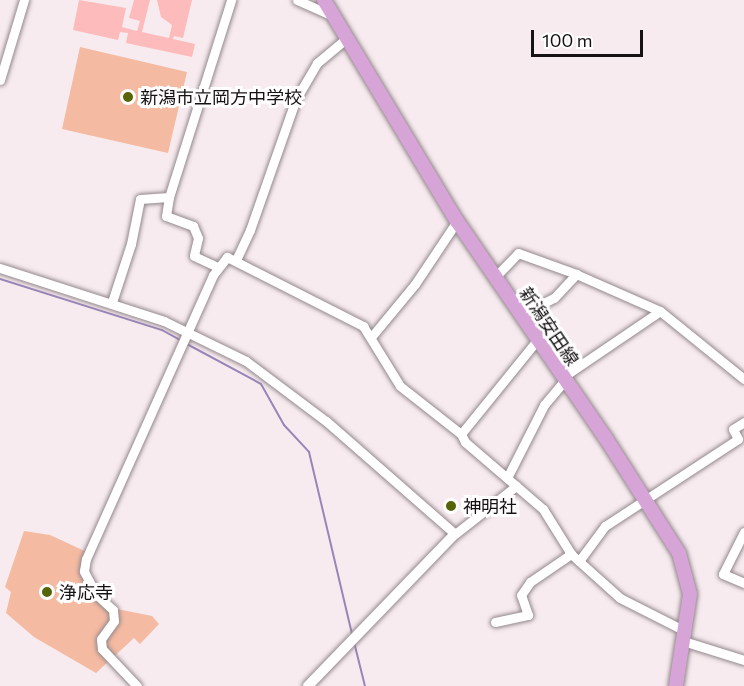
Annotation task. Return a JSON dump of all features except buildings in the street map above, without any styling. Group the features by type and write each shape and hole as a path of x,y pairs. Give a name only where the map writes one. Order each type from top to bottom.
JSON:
{"main road":[{"name":"新潟安田線","path":"324,0 457,221 645,498 679,553 688,577 684,636 676,686"}],"street":[{"path":"0,80 24,0"},
{"path":"218,267 195,256 198,238 194,226 166,216 231,0"},
{"path":"297,0 335,17"},
{"path":"236,260 250,230 297,99 317,63 347,38"},
{"path":"112,302 131,244 140,200 170,197"},
{"path":"372,336 416,284 457,221"},
{"path":"495,277 518,253 576,274 660,311 744,379"},
{"path":"137,686 102,649 101,639 114,621 113,610 96,594 84,571 99,529 188,330 218,267 227,257 303,298 363,326 372,336 400,386 417,403 461,434 465,442 543,509 575,558 620,598 684,636 744,660"},
{"path":"0,268 112,302 188,330 263,372 358,448 455,534"},
{"path":"520,315 554,298 576,274"},
{"path":"507,478 544,405 564,379 660,311"},
{"path":"461,434 537,340"},
{"path":"495,622 528,615 521,595 530,582 575,558 605,525 738,439 733,429 744,422"},
{"path":"308,686 455,534 516,486"},
{"path":"744,532 723,574 744,583"}],"shaded area":[{"path":"80,47 187,72 168,153 62,129"},
{"path":"24,531 50,535 91,554 87,563 88,581 117,609 152,616 159,624 140,644 134,638 96,673 34,637 6,613 11,592 5,587"}],"waterway":[{"path":"0,279 162,330 180,340"},
{"path":"185,343 261,384 284,425 309,452 352,634"},
{"path":"354,642 365,686"}],"place":[{"name":"新潟市立岡方中学校","path":"128,97"},
{"name":"神明社","path":"451,506"},
{"name":"浄応寺","path":"47,592"}]}
